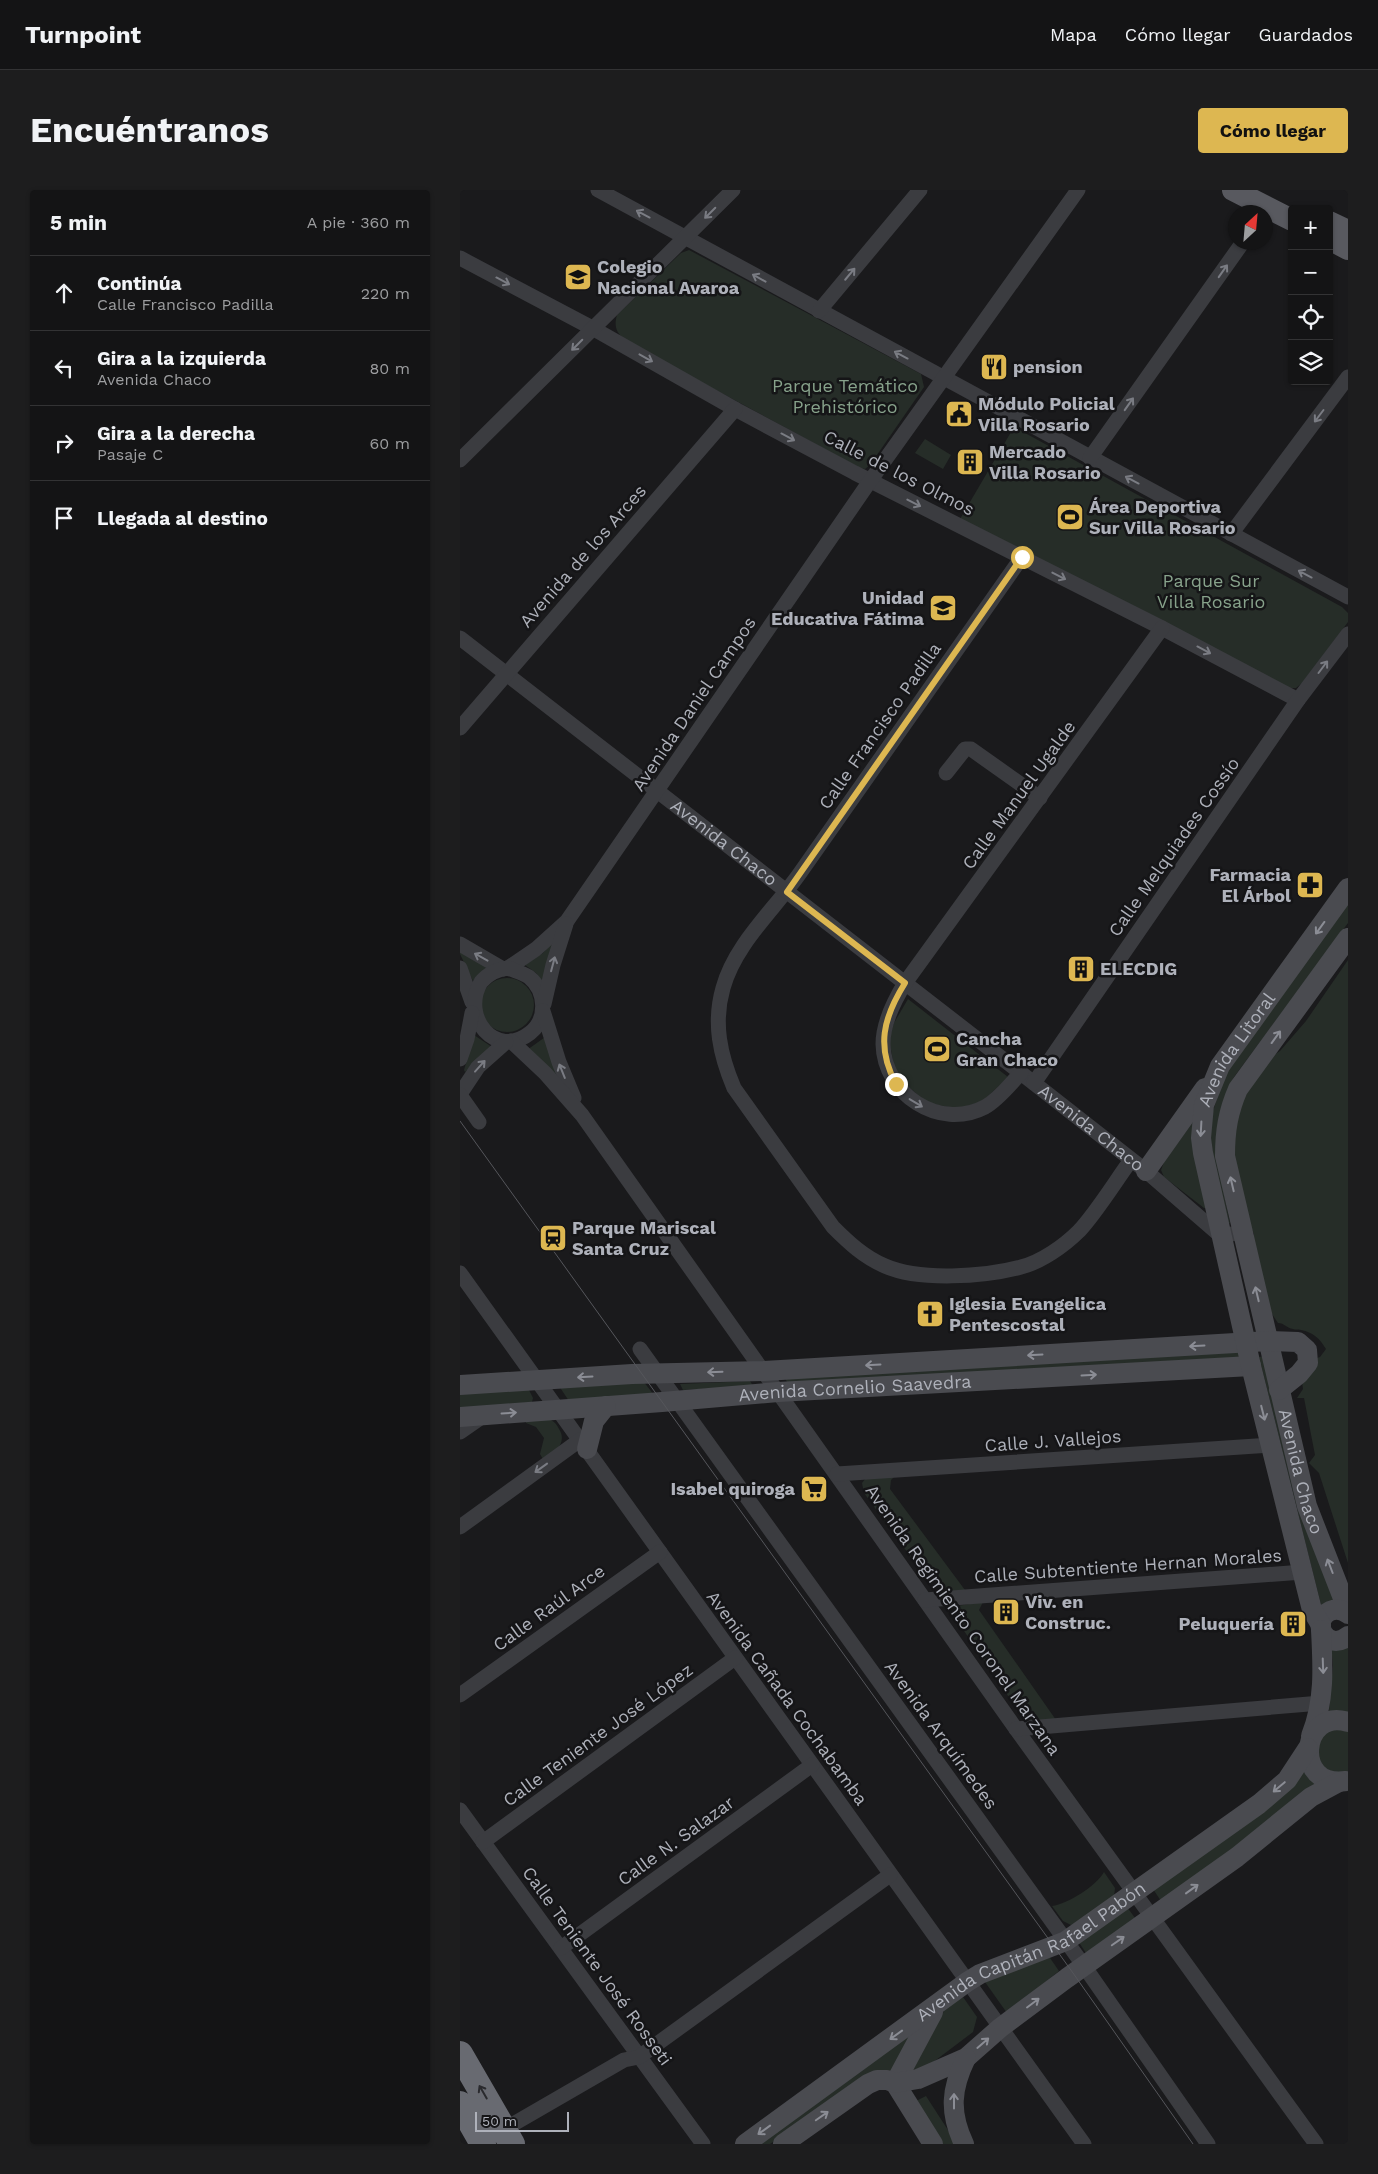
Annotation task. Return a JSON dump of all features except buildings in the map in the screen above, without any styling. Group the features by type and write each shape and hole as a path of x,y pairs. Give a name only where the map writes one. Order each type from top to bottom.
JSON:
{"highway":[{"path":"460,2054 508,2137"},
{"path":"460,2104 480,2143"}],"main road":[{"path":"1233,190 1266,203 1288,217"},
{"path":"1266,203 1288,206"},
{"path":"1333,224 1348,231"},
{"path":"1333,241 1348,248"},
{"name":"Avenida Litoral","path":"1221,1236 1201,1138 1204,1105 1220,1066 1348,888"},
{"name":"Avenida Litoral","path":"1242,1232 1225,1156 1225,1130 1229,1109 1238,1089 1348,938"},
{"path":"1138,1166 1220,1066"},
{"name":"Avenida Chaco","path":"1242,1232 1307,1506 1348,1613"},
{"name":"Avenida Chaco","path":"1221,1236 1251,1366 1312,1610 1321,1628 1323,1676 1321,1703 1309,1743"},
{"name":"Avenida Cornelio Saavedra","path":"460,1385 764,1371 1269,1341 1298,1342 1307,1350 1309,1356 1305,1368 1278,1390"},
{"name":"Avenida Cornelio Saavedra","path":"460,1417 778,1392 1251,1366"},
{"path":"583,1444 594,1421 606,1406"},
{"path":"1348,1613 1332,1610 1325,1614 1321,1628 1325,1636 1333,1641 1340,1641 1348,1636"},
{"path":"1344,1782 1329,1781 1317,1772 1309,1759 1309,1743 1316,1730 1324,1724 1334,1720 1348,1722"},
{"name":"Avenida Capitán Rafael Pabón","path":"745,2144 936,2007 967,1982 980,1974 1066,1941 1135,1893 1259,1804 1287,1780 1309,1743"},
{"name":"Avenida Capitán Rafael Pabón","path":"782,2144 868,2084 887,2080 895,2083 918,2079 966,2058 1000,2028 1237,1857 1311,1797 1344,1782"},
{"path":"933,2144 895,2083 936,2007"},
{"path":"964,2144 955,2118 953,2102 955,2084 966,2058"}],"street":[{"path":"598,190 819,312 1348,598"},
{"path":"460,460 733,190"},
{"path":"819,312 920,190"},
{"name":"Avenida Daniel Campos","path":"506,968 536,949 567,921 658,792 870,481 1078,190"},
{"path":"1090,458 1237,250"},
{"name":"Calle de los Olmos","path":"461,259 594,329 870,481 1162,628 1298,700"},
{"path":"1231,534 1348,376"},
{"name":"Avenida de los Arces","path":"460,728 735,408"},
{"name":"Calle Francisco Padilla","path":"1022,557 787,892 740,950 722,989 718,1016 719,1044 724,1064 734,1088 833,1227 867,1257 886,1266 917,1274 984,1273 1022,1267 1040,1259 1079,1231 1138,1166"},
{"name":"Calle Manuel Ugalde","path":"1021,1072 1001,1094 985,1107 966,1113 946,1115 928,1110 910,1100 888,1071 884,1058 884,1031 891,1010 905,983 1162,628"},
{"name":"Calle Melquiades Cossío","path":"1034,1083 1298,700 1348,634"},
{"name":"Avenida Chaco","path":"460,638 1021,1072 1138,1166 1221,1236"},
{"path":"946,774 961,752 966,749 971,750 1040,798"},
{"name":"Avenida Daniel Campos","path":"543,1009 553,965 567,921"},
{"path":"460,944 506,968 526,975 536,984 542,997 543,1009 540,1020 533,1031 523,1038 509,1042 478,1067 460,1095 479,1122"},
{"path":"460,968 477,1024 485,1033 495,1039 509,1042"},
{"path":"460,1060 467,1039 475,992 484,979 506,968"},
{"name":"Avenida Regimiento Coronel Marzana","path":"543,1009 559,1062 582,1115"},
{"name":"Avenida Regimiento Coronel Marzana","path":"509,1042 545,1073 582,1115 1016,1728 1316,2144"},
{"path":"1221,1236 1242,1232"},
{"name":"Avenida Cañada Cochabamba","path":"460,1273 1084,2144"},
{"name":"Avenida Arquímedes","path":"640,1349 1084,1966 1208,2144"},
{"path":"460,1432 484,1415"},
{"path":"460,1527 583,1444"},
{"name":"Calle J. Vallejos","path":"837,1474 1271,1445"},
{"name":"Calle Raúl Arce","path":"460,1695 660,1552"},
{"name":"Calle Subtentiente Hernan Morales","path":"925,1600 1303,1572"},
{"name":"Calle Teniente José López","path":"482,1842 735,1658"},
{"path":"1016,1728 1321,1703"},
{"name":"Calle N. Salazar","path":"561,1948 812,1765"},
{"name":"Calle Teniente José Rosseti","path":"460,1810 703,2144"},
{"path":"480,2143 508,2137 624,2060 639,2057 890,1875"}],"green space":[{"name":"Parque Temático Prehistórico","path":"689,250 921,374 924,387 870,465 865,469 858,467 629,343 619,334 616,328 617,315 681,253"},
{"name":"Parque Sur Villa Rosario","path":"1014,427 1342,607 1348,613 1348,622 1302,683 1296,688 1290,688 960,519"},
{"path":"925,439 951,455 943,469 915,453"},
{"path":"1348,903 1348,923 1234,1077 1226,1096 1218,1132 1218,1149 1222,1185 1230,1223 1226,1225 1213,1164 1210,1128 1213,1111 1226,1071"},
{"path":"560,933 547,987 536,973 525,965 543,953"},
{"path":"460,950 487,968 473,981 460,954"},
{"path":"1348,960 1348,1563 1319,1473 1309,1463 1315,1455 1304,1398 1297,1398 1303,1389 1302,1382 1314,1359 1320,1357 1326,1349 1313,1334 1278,1323 1272,1314 1248,1253 1254,1234 1238,1200 1229,1136 1255,1067 1280,1051 1306,1021"},
{"path":"502,978 512,978 522,982 530,990 534,1005 530,1020 522,1028 512,1032 502,1032 492,1028 484,1020 480,1010 480,1000 484,990 492,982"},
{"path":"908,999 1008,1077 983,1101 958,1109 928,1103 901,1081 894,1066 889,1039 894,1023"},
{"path":"474,1035 492,1047 465,1072 464,1070"},
{"path":"548,1035 564,1084 527,1050"},
{"path":"1193,1122 1207,1208 1204,1208 1164,1177 1161,1170 1164,1162"},
{"path":"1241,1352 1242,1358 788,1384 785,1378"},
{"path":"1265,1356 1338,1605 1322,1609 1259,1357"},
{"path":"640,1377 654,1395 569,1401 557,1383"},
{"path":"750,1381 753,1386 683,1390 680,1384"},
{"path":"529,1390 533,1398 532,1402 460,1410 460,1391"},
{"path":"526,1419 551,1420 557,1425 561,1434 562,1439 559,1447 544,1461 540,1454 544,1438 536,1427 526,1423"},
{"path":"895,1476 891,1480 890,1489 965,1590 939,1592 935,1590 864,1493 862,1483 866,1478"},
{"path":"983,1602 979,1610 1056,1720 1028,1720 1021,1715 956,1619 955,1611 957,1606"},
{"path":"1348,1643 1348,1712 1329,1711 1333,1665 1331,1646"},
{"path":"1348,1729 1348,1771 1340,1773 1332,1771 1318,1762 1317,1741 1326,1730"},
{"path":"1305,1767 1320,1784 1161,1901 1153,1889"},
{"path":"1104,1872 1115,1888 1114,1897 1073,1926 1063,1921 1052,1906 1059,1905 1081,1894 1095,1883"},
{"path":"1127,1907 1135,1918 1086,1953 1078,1941"},
{"path":"1048,1955 1059,1971 1007,2013 985,1982"},
{"path":"963,1997 977,2017 973,2032 932,2063 912,2071 946,2007"},
{"path":"915,2030 892,2074 864,2080 770,2144 755,2144"},
{"path":"926,2096 957,2144 943,2144 916,2101"}],"tram line":[{"path":"460,1121 1073,1973 1193,2144"}],"place":[{"name":"Colegio Nacional Avaroa","path":"578,277"},
{"name":"pension","path":"994,367"},
{"name":"Módulo Policial Villa Rosario","path":"959,414"},
{"name":"Mercado Villa Rosario","path":"970,462"},
{"name":"Área Deportiva Sur Villa Rosario","path":"1070,517"},
{"name":"Unidad Educativa Fátima","path":"943,608"},
{"name":"Farmacia El Árbol","path":"1310,885"},
{"name":"ELECDIG","path":"1081,969"},
{"name":"Cancha Gran Chaco","path":"937,1049"},
{"name":"Parque Mariscal Santa Cruz","path":"553,1238"},
{"name":"Iglesia Evangelica Pentescostal","path":"930,1314"},
{"name":"Isabel quiroga","path":"814,1489"},
{"name":"Viv. en Construc.","path":"1006,1612"},
{"name":"Peluquería","path":"1293,1624"}],"route":[{"path":"896,1084 888,1071 884,1058 884,1031 898,994 905,983 787,892 1022,557"}]}
